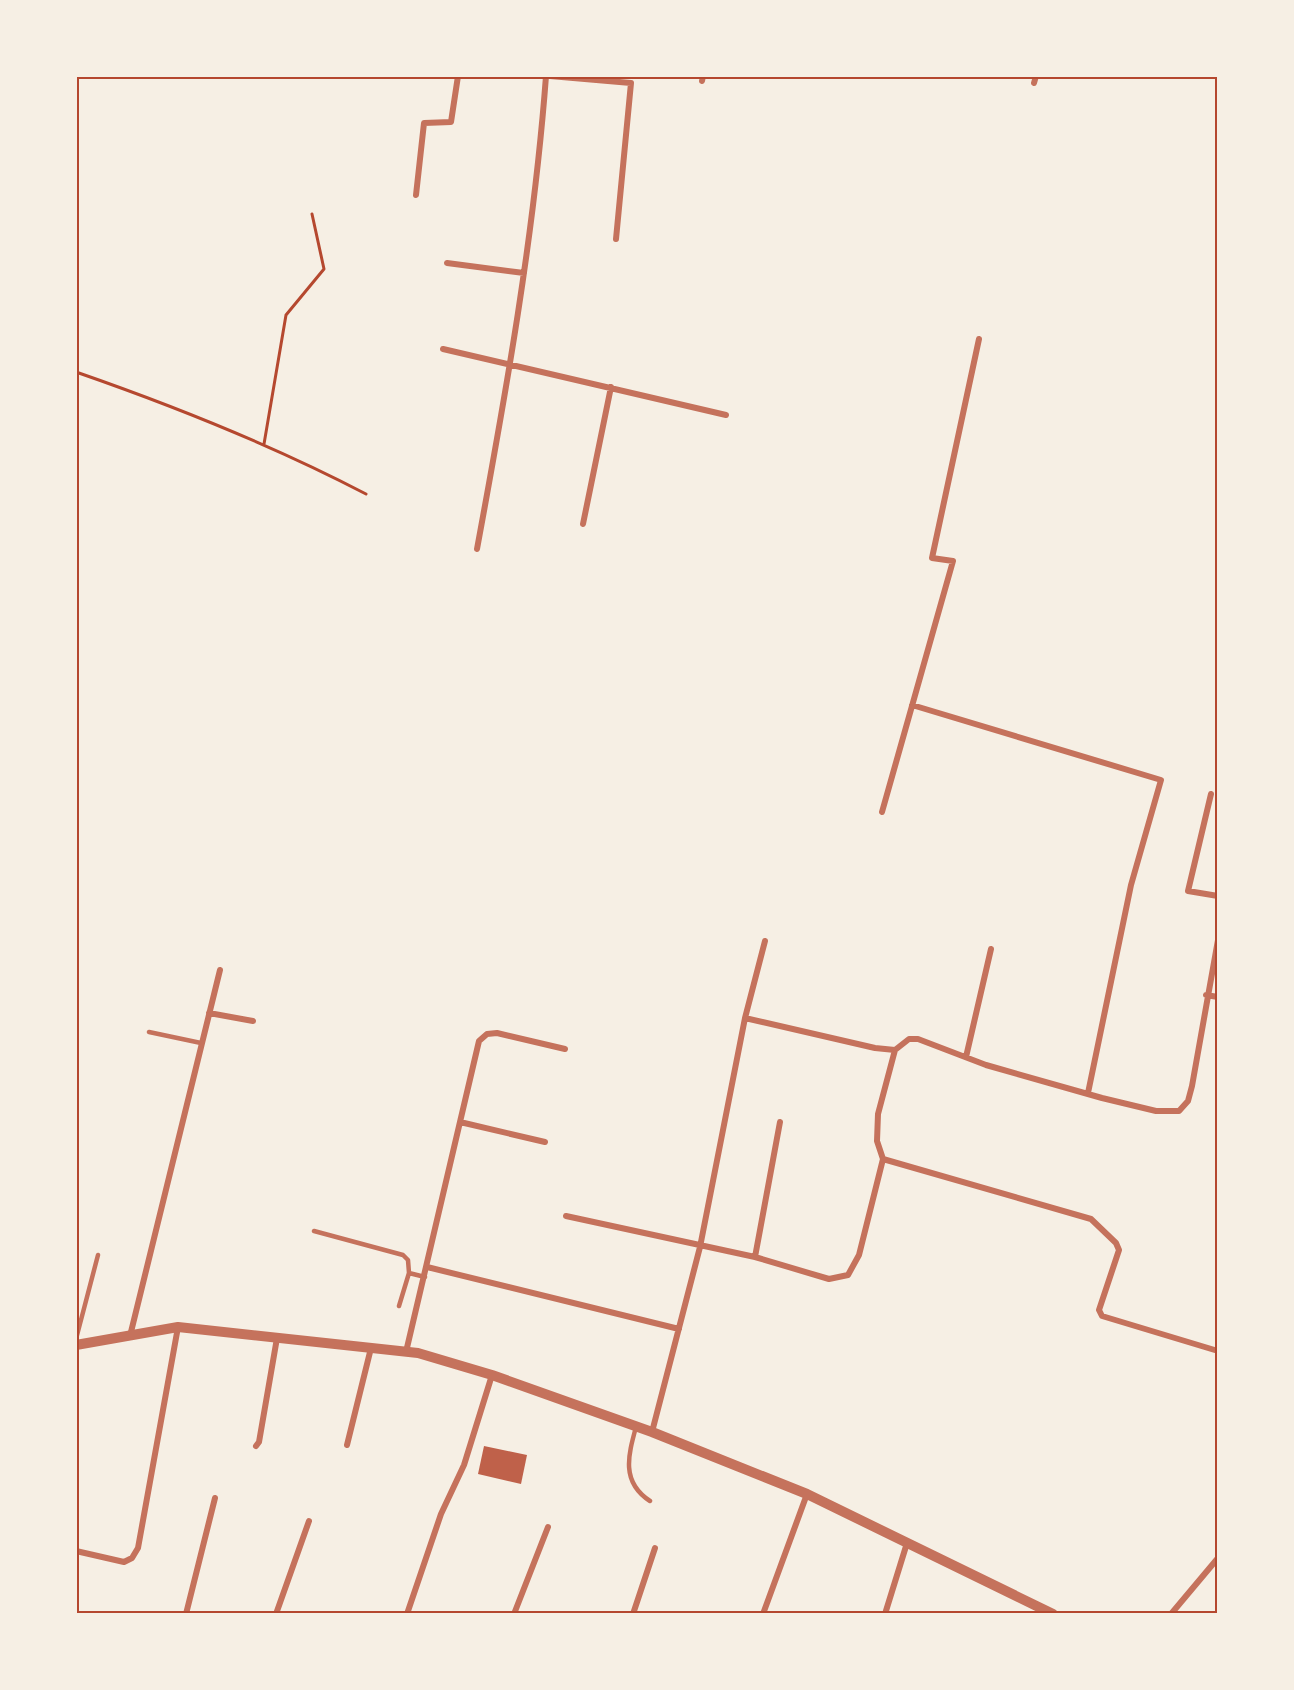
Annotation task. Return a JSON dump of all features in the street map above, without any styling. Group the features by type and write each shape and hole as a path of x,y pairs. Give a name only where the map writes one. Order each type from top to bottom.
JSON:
{"street":[{"path":"416,195 424,123 452,122 458,76"},
{"path":"477,549 511,363 548,76 631,83 616,239"},
{"path":"447,263 524,273"},
{"path":"882,812 953,561 932,558 979,339"},
{"path":"443,349 511,363 726,415"},
{"path":"582,524 611,387"},
{"path":"912,705 1161,780 1131,885 1088,1093"},
{"path":"1210,794 1188,891 1218,896"},
{"path":"566,1216 699,1247 754,1257 829,1279 848,1275 859,1255 883,1159 877,1141 878,1114 895,1050 909,1039 918,1039 966,1057 1088,1093 1156,1111 1179,1111 1188,1101 1192,1086 1206,995 1218,940"},
{"path":"652,1432 699,1247 745,1018 765,941"},
{"path":"966,1057 991,949"},
{"path":"130,1336 219,970"},
{"path":"1206,995 1218,997"},
{"path":"209,1013 253,1021"},
{"path":"745,1018 844,1042 895,1050"},
{"path":"406,1352 478,1041 487,1034 497,1033 565,1049"},
{"path":"460,1122 545,1142"},
{"path":"754,1257 780,1122"},
{"path":"883,1159 1091,1219 1116,1243 1119,1250 1099,1310 1102,1316 1218,1351"},
{"path":"427,1267 679,1329"},
{"path":"76,1551 124,1562 132,1558 138,1548 178,1327"},
{"path":"76,1345 178,1327 406,1352 492,1375 652,1432 807,1494 1053,1614"},
{"path":"256,1446 259,1442 277,1338"},
{"path":"347,1445 371,1348"},
{"path":"407,1614 441,1514 464,1465 492,1375"},
{"path":"763,1614 807,1494"},
{"path":"186,1614 215,1498"},
{"path":"276,1614 309,1521"},
{"path":"514,1614 548,1527"},
{"path":"885,1614 907,1543"},
{"path":"633,1614 655,1548"},
{"path":"1171,1614 1218,1558"}],"lane":[{"path":"149,1032 201,1043"},
{"path":"314,1231 403,1256 408,1260 409,1273 399,1306"},
{"path":"76,1339 98,1255"},
{"path":"409,1273 425,1277"},
{"path":"636,1427 628,1462 630,1478 639,1494 650,1501"}],"path":[{"path":"264,444 286,315 324,269 312,214"},
{"path":"76,372 158,400 264,444 366,494"}],"building":[{"path":"484,1446 527,1455 521,1484 478,1474"}]}
